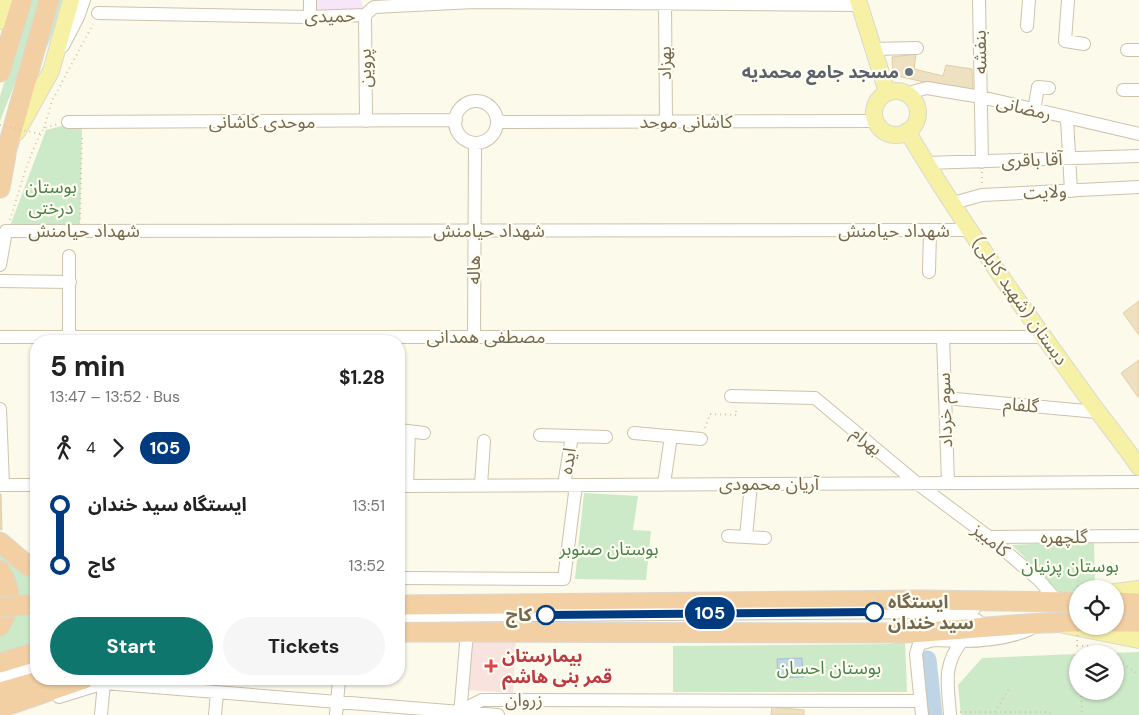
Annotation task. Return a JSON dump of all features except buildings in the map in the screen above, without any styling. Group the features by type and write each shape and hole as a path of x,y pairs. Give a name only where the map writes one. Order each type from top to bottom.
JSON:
{"highway":[{"path":"0,72 22,0"},
{"path":"0,167 7,149 49,0"},
{"path":"0,188 7,149"},
{"path":"0,542 30,566"},
{"path":"0,570 5,578 10,598 8,609 0,626"},
{"path":"405,597 466,605"},
{"path":"405,606 923,600 1058,602 1069,600"},
{"path":"1124,602 1139,603"},
{"path":"0,607 30,604"},
{"path":"405,632 903,632 1069,622"},
{"path":"1124,622 1139,622"},
{"path":"0,663 30,654"},
{"path":"0,692 30,684"},
{"path":"0,708 67,685"}],"main road":[{"path":"0,21 5,0"},
{"path":"7,149 51,71 71,0"},
{"path":"859,2 887,92"},
{"path":"900,91 909,95 916,104 917,116 913,126 899,134 881,130 876,122 874,112 880,98 887,92 900,91"},
{"name":"دبستان (شهید کابلی)","path":"907,131 926,164 1044,337 1097,412 1138,464"},
{"path":"1124,591 1139,589"},
{"path":"1047,622 1139,640"}],"street":[{"path":"51,71 78,18 84,0"},
{"path":"310,0 310,17"},
{"name":"بنفشه","path":"979,0 982,162"},
{"path":"1027,26 1030,0"},
{"path":"1068,0 1065,41 1084,44"},
{"name":"حمیدی","path":"98,13 310,17 365,16 374,7 474,1 665,3 859,2"},
{"name":"بهزاد","path":"665,3 666,122"},
{"name":"پروین","path":"365,16 366,121"},
{"path":"873,49 917,48"},
{"path":"1034,111 1038,87 1049,88"},
{"name":"رمضانی","path":"909,95 915,91 927,88 980,97 1067,119 1139,134"},
{"path":"1123,90 1139,90"},
{"path":"480,102 492,108 497,121 493,134 482,142 475,143 463,138 456,126 456,120 461,108 467,104 480,102"},
{"path":"1067,119 1071,191"},
{"name":"موحدی کاشانی","path":"68,122 456,120"},
{"name":"کاشانی موحد","path":"497,121 876,122"},
{"name":"هاله","path":"474,337 475,143"},
{"name":"آقا باقری","path":"926,164 1139,156"},
{"name":"ولایت","path":"953,203 982,195 1139,186"},
{"name":"شهداد حیامنش","path":"6,231 971,230"},
{"path":"0,265 6,231"},
{"path":"929,272 930,231"},
{"path":"69,256 69,335"},
{"path":"0,281 70,282"},
{"name":"مصطفی همدانی","path":"0,337 30,337"},
{"name":"مصطفی همدانی","path":"405,337 1044,337"},
{"name":"سوم خرداد","path":"943,337 948,484"},
{"name":"بهرام","path":"731,396 815,398 918,484"},
{"name":"گلفام","path":"945,398 1097,412"},
{"path":"0,410 2,485 30,485"},
{"path":"405,431 424,433"},
{"path":"634,432 701,439"},
{"name":"ایده","path":"540,435 606,437"},
{"name":"ایده","path":"405,578 564,579 572,436"},
{"path":"664,484 671,436"},
{"path":"481,485 484,441"},
{"name":"آریان محمودی","path":"405,486 1139,482"},
{"path":"746,537 751,484"},
{"name":"کامبیز","path":"918,484 989,537 1039,580 1058,602"},
{"path":"728,536 765,538"},
{"name":"گلچهره","path":"989,537 1139,536"},
{"path":"405,616 934,612 1041,608 1058,602"},
{"path":"405,622 843,619 1047,622"},
{"path":"922,715 916,654 919,644 934,640 973,641 1021,633 1047,622"},
{"path":"460,713 466,632"},
{"path":"950,714 947,678 949,661 962,641"},
{"path":"0,672 30,663"},
{"path":"0,678 30,670"},
{"path":"31,706 98,685"},
{"path":"101,715 104,685"},
{"path":"127,685 498,715"},
{"path":"336,715 338,685"},
{"path":"215,715 217,693"},
{"name":"زروان","path":"460,713 482,700 920,701"}],"path":[{"path":"6,231 52,101 98,13"},
{"path":"44,128 68,122"},
{"path":"80,231 82,122"},
{"path":"0,125 40,134"},
{"path":"982,162 982,195"},
{"path":"701,439 710,414 737,415 731,396"},
{"path":"1052,572 1079,568 1078,580"},
{"path":"1124,664 1139,675"},
{"path":"995,712 1010,687"},
{"path":"1081,700 1082,715"},
{"path":"950,714 1049,712 1051,715"}],"shaded area":[{"path":"311,0 361,0 365,15 312,17"},
{"name":"بیمارستان قمر بنی هاشم","path":"469,639 516,641 513,693 466,690"}],"green space":[{"path":"31,0 40,0 24,60 0,121 0,96"},
{"path":"58,0 65,0 59,19 29,89"},
{"name":"بوستان درختی","path":"66,125 82,125 80,228 9,229 46,130"},
{"name":"بوستان صنوبر","path":"584,493 638,496 633,530 651,531 646,580 575,579"},
{"name":"بوستان پرنیان","path":"1094,541 1095,580 1069,580 1069,591 1059,592 1012,545"},
{"path":"0,548 30,570 30,596 17,597 0,561"},
{"path":"30,611 30,648 0,657 0,637 17,612"},
{"name":"بوستان احسان","path":"895,642 905,642 907,692 673,692 673,646 892,644"},
{"path":"1139,652 1139,715 961,715 958,685 982,658 1069,654 1069,700 1124,700 1124,653"}],"water":[{"path":"802,658 803,677 778,678 777,659"}],"waterway":[{"path":"927,660 933,715"}],"bus line":[{"name":"105","path":"546,615 874,612"}],"place":[{"name":"مسجد جامع محمدیه","path":"909,72"},
{"name":"ایستگاه سید خندان","path":"874,612"},
{"name":"کاج","path":"546,615"},
{"name":"بیمارستان قمر بنی هاشم","path":"491,666"}]}
